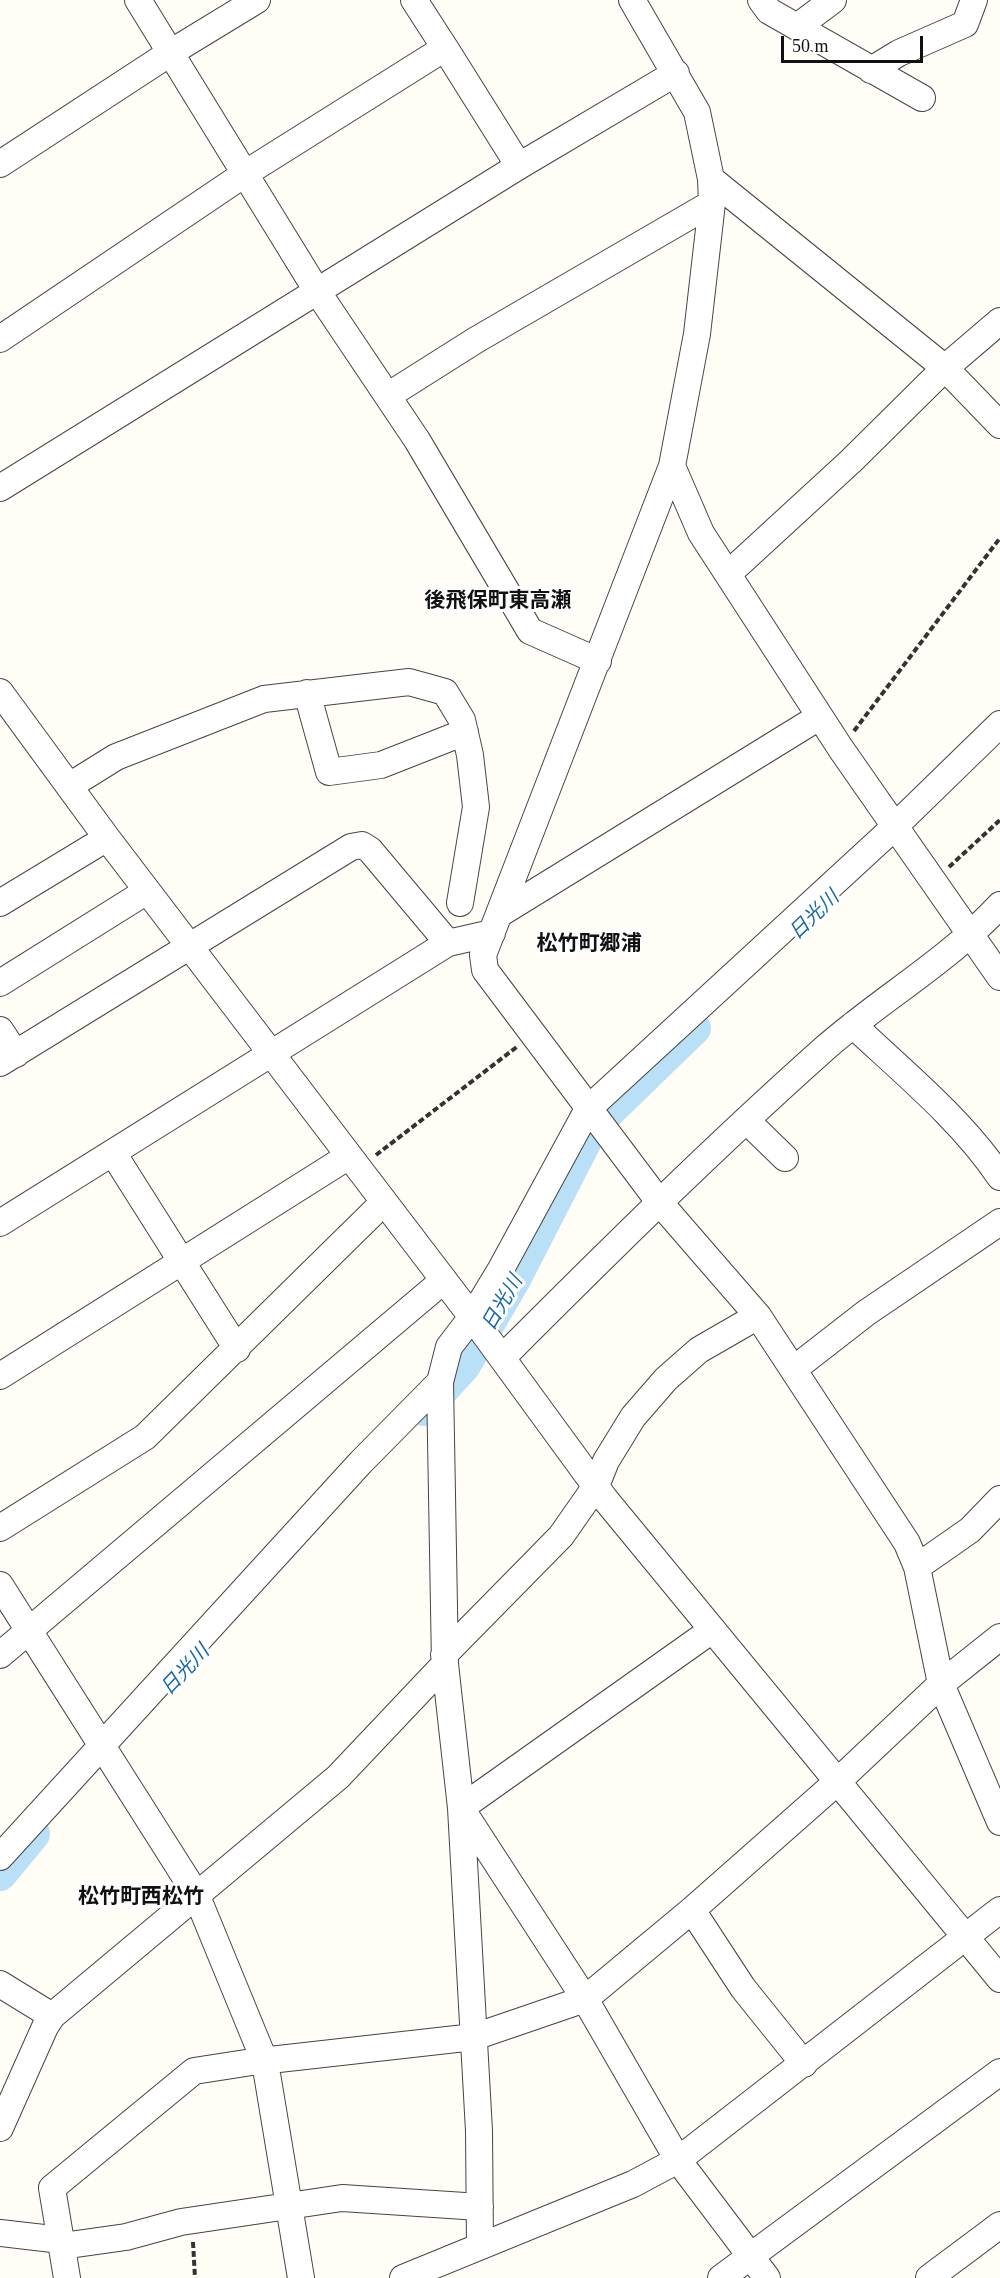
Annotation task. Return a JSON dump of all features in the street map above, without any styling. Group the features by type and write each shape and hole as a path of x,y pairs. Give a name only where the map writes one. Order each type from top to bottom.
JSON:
{"street":[{"path":"138,0 317,291 389,395 530,631 598,661"},
{"path":"0,164 170,53 257,0"},
{"path":"414,0 519,166"},
{"path":"761,0 770,11 922,98"},
{"path":"797,27 833,0"},
{"path":"870,70 899,52 965,24 974,0"},
{"path":"635,1 697,112 712,191 697,334 672,466 483,955 485,970 660,1203 758,1316 795,1369 907,1543 917,1567 941,1684 1000,1822"},
{"path":"0,339 246,173 445,48"},
{"path":"0,488 519,166 676,73"},
{"path":"712,191 945,368 1000,424"},
{"path":"389,395 712,191"},
{"path":"728,574 852,461 945,368 1000,321"},
{"path":"672,466 702,533 819,717 1000,977"},
{"path":"70,785 116,757 264,699 409,682 445,692 462,720 476,807 460,903"},
{"path":"0,692 147,891 479,1326 596,1486 1000,1978"},
{"path":"307,693 329,772 381,765 465,732"},
{"path":"0,1223 448,943 496,923 819,717"},
{"path":"480,2246 474,2037 461,1808 444,1660 440,1388 449,1347 479,1326 594,1117 897,831 1000,724"},
{"path":"0,903 107,838"},
{"path":"0,1030 8,1059 351,846 362,845 370,850 448,943"},
{"path":"0,983 147,891"},
{"path":"502,1358 747,1121 853,1025 971,936 1000,905"},
{"path":"853,1025 928,1095 990,1161 1000,1177"},
{"path":"747,1121 785,1158"},
{"path":"113,1153 237,1349"},
{"path":"0,1376 182,1261 354,1162"},
{"path":"0,1528 145,1437 384,1202"},
{"path":"795,1369 866,1313 1000,1221"},
{"path":"0,1655 444,1280"},
{"path":"0,2128 52,2016 338,1777 561,1536 596,1486 606,1461 633,1417 666,1379 699,1350 758,1316"},
{"path":"0,1857 106,1751 361,1462 440,1388"},
{"path":"917,1567 970,1530 1000,1498"},
{"path":"0,1585 196,1894 265,2062 301,2278"},
{"path":"461,1808 712,1630"},
{"path":"67,2278 52,2188 194,2071 252,2062 474,2037 585,1999 692,1910 837,1782 941,1684 1000,1637"},
{"path":"461,1808 585,1999 678,2160 767,2278"},
{"path":"692,1910 743,1988 804,2064"},
{"path":"403,2278 442,2270 480,2246 633,2184 678,2160 1000,1910"},
{"path":"0,1984 52,2016"},
{"path":"721,2278 1000,2072"},
{"path":"0,2234 62,2243 126,2237 191,2220 357,2198 480,2206"},
{"path":"929,2278 1000,2225"}],"path":[{"path":"840,749 1000,538"},
{"path":"933,882 1000,820"},
{"path":"354,1162 533,1035"},
{"path":"191,2220 195,2278"}],"waterway":[{"name":"日光川","path":"424,1409 464,1365 514,1279 592,1127 694,1028"},
{"name":"日光川","path":"0,1874 33,1834"}],"district":[{"name":"後飛保町東高瀬","path":"498,599"},
{"name":"松竹町郷浦","path":"589,942"},
{"name":"松竹町西松竹","path":"141,1895"}]}
